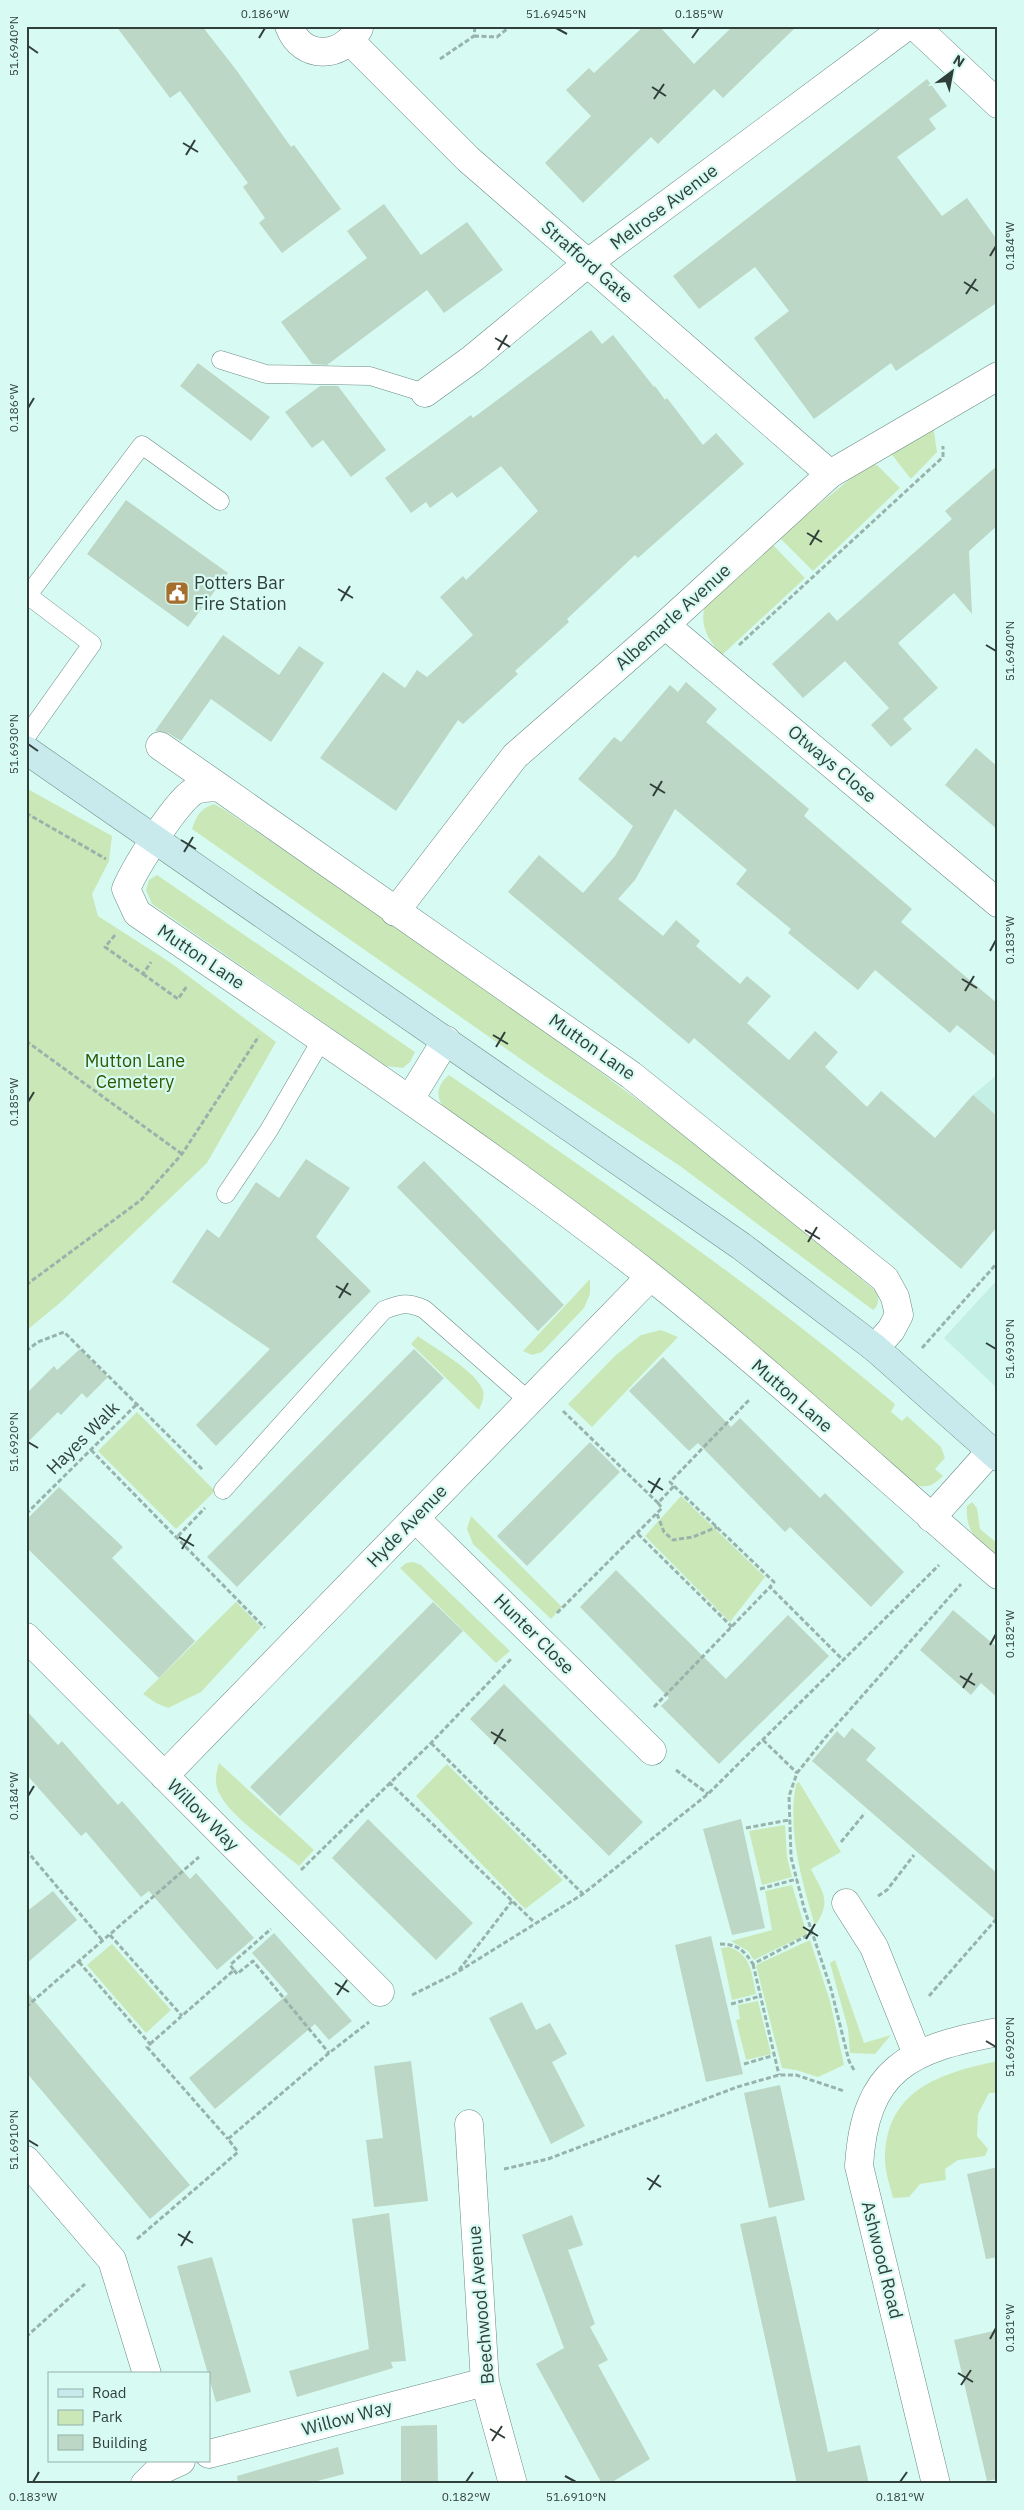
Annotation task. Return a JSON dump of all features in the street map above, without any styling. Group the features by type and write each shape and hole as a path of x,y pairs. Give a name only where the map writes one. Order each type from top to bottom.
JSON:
{"main road":[{"path":"26,750 741,1246 875,1348 994,1454"}],"street":[{"name":"Strafford Gate","path":"289,26 299,42 320,52 332,51 355,34 462,153 830,474"},
{"name":"Melrose Avenue","path":"425,393 472,358 588,263 907,26"},
{"path":"915,26 998,104"},
{"name":"Albemarle Avenue","path":"395,912 515,756 665,625 830,474 940,408 998,376"},
{"name":"Otways Close","path":"665,625 998,903"},
{"name":"Mutton Lane","path":"160,746 644,1085 884,1279 895,1297 900,1315 891,1330 875,1348"},
{"name":"Mutton Lane","path":"219,787 196,790 182,801 133,872 126,889 138,913 410,1099 650,1277 771,1377 990,1568"},
{"path":"410,1099 446,1040"},
{"name":"Hyde Avenue","path":"164,1776 650,1277"},
{"path":"931,1518 994,1454"},
{"name":"Hunter Close","path":"415,1518 652,1751"},
{"name":"Willow Way","path":"26,1637 380,1992"},
{"path":"846,1903 874,1947 917,2054"},
{"name":"Ashwood Road","path":"936,2484 859,2166 860,2140 872,2102 878,2090 894,2070 917,2054 960,2039 998,2032"},
{"name":"Beechwood Avenue","path":"470,2124 485,2382 513,2484"},
{"path":"26,2160 112,2260 146,2372"},
{"name":"Willow Way","path":"210,2454 485,2382"},
{"path":"145,2484 157,2472 176,2462"}],"lane":[{"path":"221,360 266,374 370,376 425,393"},
{"path":"26,737 92,644 27,594 142,445 220,501"},
{"path":"226,1194 269,1130 322,1039"},
{"path":"223,1490 384,1310 396,1306 408,1303 424,1309 535,1395"}],"path":[{"path":"474,36 475,26"},
{"path":"440,59 474,36 497,37 507,29"},
{"path":"715,667 943,457 940,408"},
{"path":"26,813 112,862"},
{"path":"143,974 178,999 190,981"},
{"path":"26,1285 141,1200 182,1154 278,1009"},
{"path":"26,1041 182,1154"},
{"path":"922,1348 998,1262"},
{"path":"26,1351 38,1342 64,1332 138,1403 223,1490 178,1536"},
{"path":"630,1731 774,1582 670,1482 771,1377"},
{"path":"329,2053 253,1961 237,1974 230,1965 389,1782 431,1743 535,1635 662,1508 535,1395"},
{"name":"Hayes Walk","path":"26,1514 138,1403"},
{"path":"92,1450 178,1536 286,1650"},
{"path":"658,1503 674,1486"},
{"path":"657,1514 664,1532 673,1540 693,1537 717,1527"},
{"path":"638,1534 732,1626"},
{"path":"411,1995 456,1973 583,1894 708,1794 961,1544"},
{"path":"872,2102 849,2061 831,1989 796,1879 791,1857 789,1796 797,1773 825,1738 990,1568"},
{"path":"770,1587 844,1661"},
{"path":"763,1740 797,1773"},
{"path":"431,1743 583,1894"},
{"path":"652,1751 708,1794"},
{"path":"389,1782 535,1924"},
{"path":"841,1842 865,1813"},
{"path":"746,1828 789,1820"},
{"path":"26,2007 224,1836"},
{"path":"26,1850 103,1941"},
{"path":"887,1890 914,1855"},
{"path":"760,1889 796,1879"},
{"path":"456,1973 512,1901"},
{"path":"905,2023 998,1917"},
{"path":"753,1964 812,1934"},
{"path":"110,1935 182,2016"},
{"path":"720,1944 730,1944 739,1947 753,1964 779,2075"},
{"path":"79,1962 150,2044"},
{"path":"26,2337 238,2152 147,2047 234,1970"},
{"path":"731,2004 761,1996"},
{"path":"228,2139 329,2053 372,2020"},
{"path":"744,2064 775,2055"},
{"path":"472,2177 548,2158 737,2087 779,2075 796,2075 810,2079 872,2102"}],"shaded area":[{"path":"998,1074 998,1154 954,1117 973,1095"},
{"path":"998,1279 998,1389 944,1338"}],"green space":[{"path":"933,425 937,452 911,479 889,451"},
{"path":"871,462 878,466 900,488 813,571 779,537"},
{"path":"772,544 805,578 722,655 712,644 704,624 704,609 707,602 727,582"},
{"name":"Mutton Lane Cemetery","path":"26,788 112,836 109,861 92,894 98,916 171,963 276,1042 207,1163 61,1302 26,1331"},
{"path":"214,804 283,849 457,969 709,1154 877,1292 878,1300 873,1310 680,1166 545,1076 192,829 200,813 205,808"},
{"path":"157,875 415,1052 410,1062 403,1068 386,1066 152,904 146,890 149,880"},
{"path":"449,1075 676,1234 842,1360 895,1404 891,1412 902,1421 907,1416 941,1447 945,1458 935,1469 943,1476 929,1486 913,1484 444,1108 438,1095 442,1083"},
{"path":"590,1279 590,1294 584,1308 542,1352 532,1355 523,1351"},
{"path":"661,1330 678,1337 592,1427 568,1404 616,1355 641,1335"},
{"path":"418,1336 455,1361 473,1376 483,1391 484,1396 479,1410 411,1344"},
{"path":"137,1412 215,1491 176,1529 98,1451"},
{"path":"681,1496 765,1577 730,1622 645,1536"},
{"path":"972,1502 977,1508 980,1529 998,1544 998,1557 979,1541 968,1524 967,1506"},
{"path":"471,1516 562,1607 551,1619 473,1544 467,1529"},
{"path":"413,1562 421,1565 510,1651 496,1663 400,1568 406,1563"},
{"path":"236,1602 261,1627 201,1692 168,1708 156,1703 143,1694"},
{"path":"219,1763 314,1850 299,1866 267,1842 225,1803 216,1786 216,1774"},
{"path":"447,1764 563,1880 525,1909 416,1796"},
{"path":"799,1782 841,1852 811,1869 824,1897 823,1910 815,1926 797,1856 793,1820 796,1784"},
{"path":"785,1825 787,1857 792,1877 762,1885 749,1831"},
{"path":"792,1885 807,1934 754,1960 748,1951 731,1941 772,1930 765,1891"},
{"path":"810,1940 830,2001 844,2065 818,2077 782,2068 756,1965"},
{"path":"112,1944 171,2010 146,2033 87,1965"},
{"path":"729,1947 742,1954 746,1960 752,1972 756,1994 732,2000 721,1948"},
{"path":"835,1960 864,2043 891,2035 875,2054 850,2053 848,2029 830,1963"},
{"path":"758,2001 771,2054 746,2060 736,2020 740,2019 738,2005"},
{"path":"998,2061 998,2093 989,2093 978,2114 977,2136 988,2149 985,2156 958,2160 945,2169 946,2180 920,2184 909,2197 893,2198 885,2165 887,2136 894,2117 905,2101 937,2079"}],"building":[{"path":"116,26 202,26 237,71 291,147 294,145 341,209 282,253 259,223 265,218 243,187 248,183 180,91 170,98"},
{"path":"644,26 659,26 694,64 733,26 797,26 723,98 714,89 658,144 651,137 583,203 545,163 591,116 566,90 589,68 594,73"},
{"path":"927,79 947,106 929,119 936,129 897,157 942,216 967,198 998,241 998,302 896,371 891,363 814,419 754,338 789,311 755,267 699,309 673,276"},
{"path":"384,204 421,255 467,222 503,270 444,313 427,290 327,365 312,364 281,322 367,258 347,231"},
{"path":"591,330 602,344 613,335 665,400 667,398 703,445 716,433 744,464 638,558 635,555 567,619 569,622 515,671 518,674 463,724 458,720 396,811 320,758 383,672 405,688 417,670 427,677 473,635 440,597 463,576 466,580 538,511 501,466 457,498 452,492 430,508 426,502 411,513 385,478 471,415 473,418"},
{"path":"198,363 270,417 251,441 180,386"},
{"path":"320,386 338,386 386,450 351,477 323,440 312,448 285,412"},
{"path":"998,465 998,525 969,551 972,614 954,593 898,643 938,688 903,719 912,729 891,747 871,725 889,708 845,661 803,698 772,664 829,612 837,621 952,519 945,511"},
{"name":"Potters Bar Fire Station","path":"126,500 228,573 188,627 87,554"},
{"path":"223,635 279,675 299,646 324,663 271,742 211,699 181,741 168,733 155,731"},
{"path":"686,682 717,709 706,722 809,809 804,816 912,909 901,922 998,1004 998,1058 957,1025 950,1033 875,970 858,990 788,933 791,929 736,884 747,870 675,809 635,880 618,899 663,936 676,920 700,941 696,946 740,984 747,976 771,996 747,1023 789,1060 815,1031 838,1052 825,1067 867,1107 881,1091 935,1138 973,1095 998,1117 998,1226 961,1269 694,1038 689,1044 508,892 539,855 583,893 615,856 633,826 578,779 614,737 621,742 670,685 678,692"},
{"path":"976,748 998,767 998,830 945,785"},
{"path":"306,1159 350,1188 316,1237 371,1291 216,1446 196,1425 270,1349 172,1282 207,1229 219,1238 256,1182 279,1198"},
{"path":"424,1161 564,1305 538,1331 397,1187"},
{"path":"80,1349 108,1377 87,1398 82,1393 61,1415 58,1412 26,1444 26,1394 54,1366 57,1370"},
{"path":"414,1349 444,1378 237,1587 207,1557"},
{"path":"663,1357 731,1427 740,1418 820,1498 825,1493 904,1572 871,1607 790,1527 785,1532 698,1443 689,1451 629,1391"},
{"path":"590,1442 620,1472 527,1566 497,1536"},
{"path":"59,1487 123,1547 112,1558 195,1641 159,1678 26,1547 26,1520"},
{"path":"616,1570 726,1679 788,1615 829,1656 719,1764 661,1706 669,1698 580,1607"},
{"path":"433,1602 463,1631 280,1816 250,1787"},
{"path":"953,1610 998,1648 998,1698 981,1683 971,1695 920,1650"},
{"path":"504,1684 643,1822 609,1856 470,1719"},
{"path":"26,1710 58,1745 62,1741 118,1805 122,1801 190,1879 196,1873 254,1938 217,1970 149,1891 141,1897 86,1832 81,1836 26,1774"},
{"path":"852,1728 876,1748 866,1760 998,1874 998,1922 812,1761 837,1731 844,1738"},
{"path":"368,1819 473,1923 436,1960 332,1858"},
{"path":"741,1819 765,1928 732,1935 703,1829"},
{"path":"53,1891 77,1920 26,1964 26,1912"},
{"path":"274,1933 352,2021 329,2040 315,2024 215,2109 189,2078 288,1994 252,1953"},
{"path":"711,1936 743,2074 706,2082 675,1945"},
{"path":"26,1991 190,2185 150,2219 26,2072"},
{"path":"522,2002 536,2030 550,2023 567,2054 552,2062 585,2126 551,2144 489,2018"},
{"path":"411,2061 428,2201 374,2207 366,2140 383,2138 374,2066"},
{"path":"780,2085 805,2200 769,2208 744,2093"},
{"path":"998,2167 998,2257 986,2259 967,2174"},
{"path":"389,2213 406,2361 391,2362 393,2368 297,2397 289,2371 369,2349 352,2219"},
{"path":"572,2215 583,2245 568,2250 595,2324 590,2327 608,2360 598,2365 650,2459 609,2484 602,2484 536,2364 564,2348 522,2235"},
{"path":"776,2216 828,2452 860,2445 869,2484 797,2484 740,2224"},
{"path":"212,2257 251,2392 216,2402 210,2381 210,2372 207,2372 177,2266"},
{"path":"998,2330 998,2479 987,2481 954,2340"},
{"path":"437,2425 438,2484 401,2484 401,2426"},
{"path":"338,2447 344,2474 306,2484 238,2484 237,2476"}],"place":[{"name":"Potters Bar Fire Station","path":"177,593"}]}
